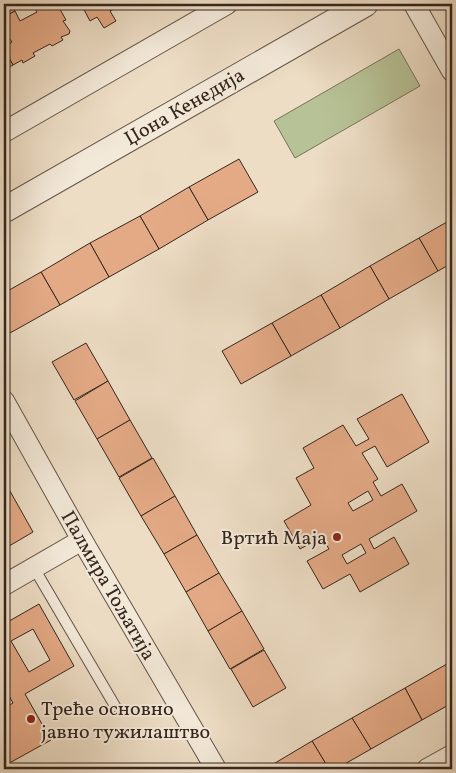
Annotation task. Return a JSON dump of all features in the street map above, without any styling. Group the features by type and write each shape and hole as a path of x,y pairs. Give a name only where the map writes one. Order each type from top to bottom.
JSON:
{"street":[{"path":"4,132 227,4"},
{"name":"Џона Кенедија","path":"4,210 365,4"},
{"path":"414,4 452,71"},
{"name":"Палмира Тољатија","path":"4,401 82,540 216,769"},
{"path":"4,585 82,540"},
{"path":"427,769 452,755"}],"lane":[{"path":"34,568 115,706"}],"green space":[{"path":"399,49 420,86 295,158 274,121"}],"building":[{"path":"4,4 10,4 15,11 4,17"},
{"path":"32,4 57,4 66,20 63,21 70,31 69,34 61,37 63,40 33,53 35,56 23,63 22,60 13,65 4,49 4,46 12,42 9,38 5,41 4,39 4,17 15,11 20,21 37,12"},
{"path":"81,4 123,4 110,11 116,21 104,28 97,17 90,21"},
{"path":"4,49 13,65 4,70"},
{"path":"239,159 258,192 208,220 189,187"},
{"path":"189,187 208,220 159,249 140,216"},
{"path":"140,216 159,249 109,277 90,243"},
{"path":"452,219 452,263 438,271 419,238"},
{"path":"419,238 438,271 389,299 370,266"},
{"path":"90,243 109,277 60,305 41,272"},
{"path":"370,266 389,299 340,328 321,295"},
{"path":"41,272 60,305 10,333 4,322 4,293"},
{"path":"321,295 340,328 291,356 272,323"},
{"path":"272,323 291,356 241,384 222,351"},
{"path":"86,343 108,381 74,400 52,362"},
{"path":"108,381 130,420 97,439 75,401"},
{"path":"402,394 429,442 387,467 375,446 362,453 378,479 373,482 381,496 402,484 417,511 369,539 374,549 394,537 409,564 360,592 350,574 323,589 307,561 329,549 322,537 300,549 284,521 311,505 296,478 314,468 303,448 343,425 356,446 369,439 357,419","holes":["368,491 373,500 353,511 348,503","361,544 366,553 347,564 342,555"]},
{"path":"130,420 152,458 119,477 97,439"},
{"path":"153,458 175,496 141,516 119,478"},
{"path":"6,484 33,532 4,549 4,485"},
{"path":"175,496 197,535 164,554 141,516"},
{"path":"197,535 219,573 186,592 164,554"},
{"path":"219,573 242,611 208,631 186,592"},
{"path":"39,604 74,666 25,694 51,740 4,766 4,708 13,703 4,687 4,624","holes":["33,629 50,660 29,672 11,641"]},
{"path":"242,611 264,649 230,669 208,631"},
{"path":"264,650 286,688 253,707 231,669"},
{"path":"452,661 452,703 422,720 405,688"},
{"path":"405,688 422,720 371,749 352,718"},
{"path":"352,718 371,749 336,769 329,769 312,741"},
{"path":"312,741 329,769 265,769"}],"place":[{"name":"Вртић Маја","path":"337,537"},
{"name":"Треће основно јавно тужилаштво","path":"31,719"}]}
